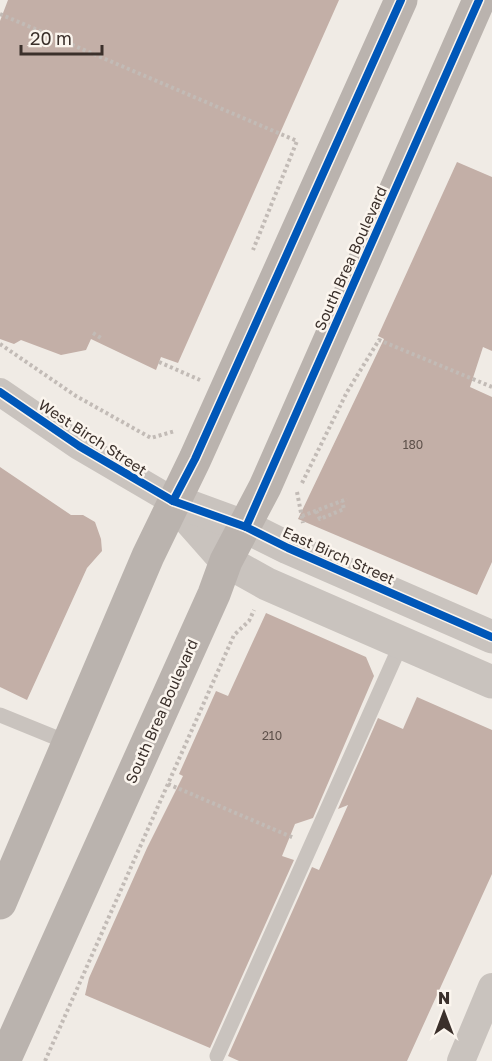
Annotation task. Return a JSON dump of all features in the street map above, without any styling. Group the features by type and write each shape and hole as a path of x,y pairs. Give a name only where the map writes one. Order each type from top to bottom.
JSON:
{"main road":[{"path":"0,903 173,501 200,448 401,0"},
{"name":"South Brea Boulevard","path":"4,1061 214,594 226,561 246,527 479,0"}],"street":[{"name":"West Birch Street","path":"0,392 80,446 139,483 173,501"},
{"name":"East Birch Street","path":"173,501 246,527 288,548 492,638"},
{"path":"173,501 226,561 267,584 400,644 492,682"},
{"path":"466,1059 492,987"}],"lane":[{"path":"217,1056 400,644"},
{"path":"0,715 69,743"}],"path":[{"path":"0,14 297,141 249,261"},
{"path":"93,333 101,338"},
{"path":"288,548 304,525 297,494 347,392 379,340 492,387"},
{"path":"0,344 76,396 152,438 180,429"},
{"path":"159,362 200,380"},
{"path":"196,390 205,369"},
{"path":"302,516 344,500 344,509 320,519 316,511"},
{"path":"45,1061 234,635 249,621 267,584"},
{"path":"168,783 311,846"}],"building":[{"path":"8,0 339,0 178,363 161,357 156,370 91,339 86,350 61,355 21,340 14,344 0,339 0,21"},
{"path":"457,162 492,177 492,351 483,347 470,387 492,397 492,562 477,595 298,519 384,339 378,336"},
{"path":"0,467 71,515 83,515 95,522 101,539 102,551 87,568 27,700 0,687"},
{"path":"266,613 366,657 374,676 313,818 295,824 282,856 294,860 210,1048 85,995 89,978 147,848 183,776 179,774 216,691 228,696"},
{"path":"417,697 492,730 492,874 407,1061 239,1061 228,1056 312,867 319,870 348,805 338,809 378,718 403,729"}],"cycle path":[{"path":"173,501 195,459 401,0"},
{"path":"246,527 479,0"},
{"path":"0,392 79,446 173,501 246,527 288,548 492,637"}]}
